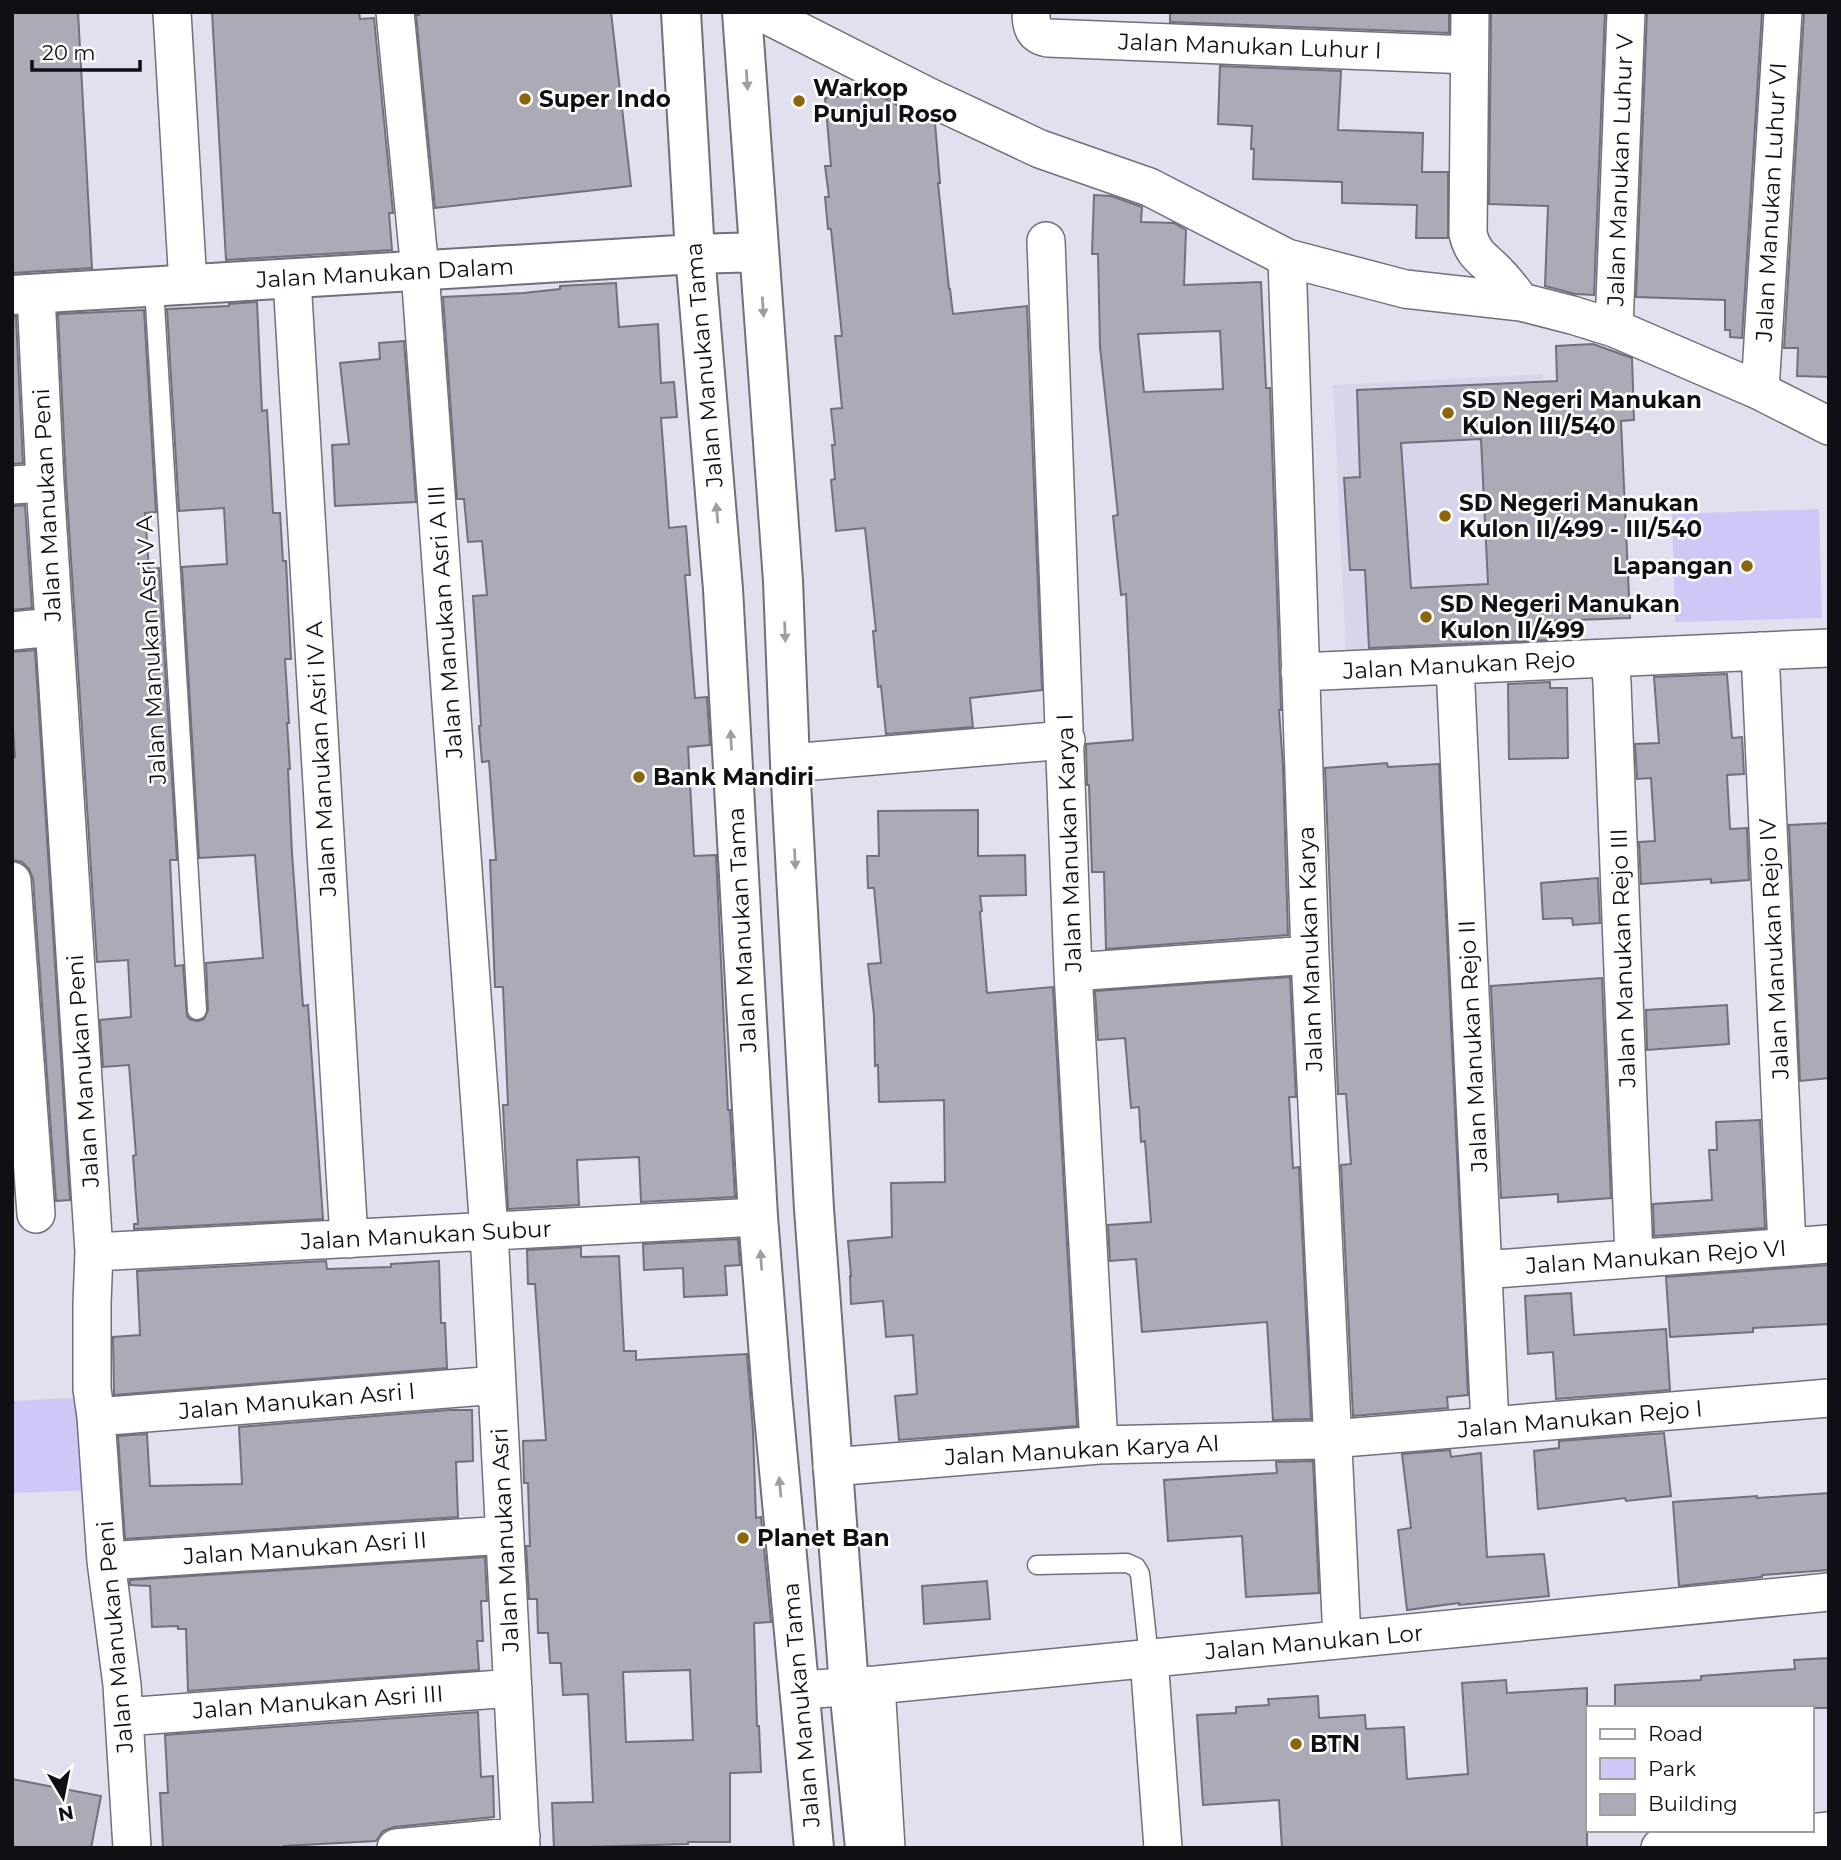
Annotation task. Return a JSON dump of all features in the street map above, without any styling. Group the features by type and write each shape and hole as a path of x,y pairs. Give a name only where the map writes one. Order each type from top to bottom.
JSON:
{"street":[{"path":"171,286 172,12"},
{"name":"Jalan Manukan Asri A III","path":"395,12 420,271 489,1231"},
{"name":"Jalan Manukan Tama","path":"681,12 695,254 723,589 758,1217 814,1848"},
{"path":"742,12 783,581 814,1209 832,1467 886,1848"},
{"path":"761,12 929,97 1040,149 1149,187 1287,258 1405,289 1521,302 1614,328 1760,391 1829,426"},
{"path":"1470,12 1468,234 1470,245 1475,252 1498,273 1521,302"},
{"name":"Jalan Manukan Luhur V","path":"1614,328 1626,12"},
{"name":"Jalan Manukan Luhur VI","path":"1760,391 1783,12"},
{"name":"Jalan Manukan Luhur I","path":"1032,21 1040,36 1048,38 1469,55"},
{"name":"Jalan Manukan Karya I","path":"1046,241 1073,972 1098,1445"},
{"name":"Jalan Manukan Dalam","path":"24,295 759,252"},
{"name":"Jalan Manukan Karya","path":"1287,258 1310,955 1342,1639"},
{"name":"Jalan Manukan Asri IV A","path":"292,278 349,1239"},
{"name":"Jalan Manukan Peni","path":"24,295 29,484 54,627 93,1236 92,1389 106,1561 122,1685 132,1848"},
{"path":"723,589 783,581"},
{"path":"12,631 54,627"},
{"name":"Jalan Manukan Rejo","path":"1300,672 1829,648"},
{"name":"Jalan Manukan Rejo IV","path":"1760,651 1787,1247"},
{"name":"Jalan Manukan Rejo III","path":"1610,658 1634,1258"},
{"name":"Jalan Manukan Rejo II","path":"1455,665 1490,1426"},
{"path":"790,763 1066,740"},
{"path":"12,881 24,1211"},
{"path":"1073,972 1310,955"},
{"name":"Jalan Manukan Subur","path":"24,1211 93,1236 349,1239 758,1217"},
{"name":"Jalan Manukan Asri","path":"489,1231 521,1842"},
{"name":"Jalan Manukan Rejo VI","path":"1483,1270 1829,1244"},
{"name":"Jalan Manukan Asri I","path":"96,1417 497,1385"},
{"path":"772,1394 828,1389"},
{"name":"Jalan Manukan Rejo I","path":"1332,1438 1829,1398"},
{"name":"Jalan Manukan Karya AI","path":"832,1467 1098,1445 1332,1438"},
{"name":"Jalan Manukan Asri II","path":"106,1561 505,1535"},
{"name":"Jalan Manukan Lor","path":"799,1690 1829,1592"},
{"path":"1149,1658 1163,1848"},
{"path":"862,1686 864,1848"},
{"name":"Jalan Manukan Asri III","path":"124,1717 513,1688"},
{"path":"1660,1848 1829,1831"},
{"path":"396,1848 521,1842"}],"lane":[{"name":"Jalan Manukan Asri V A","path":"171,286 197,1010"},
{"path":"1037,1565 1127,1563 1136,1567 1140,1574 1149,1658"}],"shaded area":[{"name":"SD Negeri Manukan Kulon II/499 - III/540","path":"1543,374 1557,646 1346,657 1333,385"}],"green space":[{"name":"Lapangan","path":"1819,509 1822,618 1675,622 1672,514"},
{"path":"91,1397 96,1490 13,1493 12,1401"}],"building":[{"path":"12,12 78,12 92,268 12,273"},
{"path":"212,12 359,12 360,19 374,18 393,213 389,213 392,250 226,260"},
{"name":"Super Indo","path":"418,12 611,12 631,186 435,208 416,15 419,15"},
{"path":"1170,12 1449,12 1449,33 1170,22"},
{"path":"1491,12 1605,12 1594,295 1575,294 1545,286 1548,206 1489,204"},
{"path":"1647,12 1762,12 1742,338 1730,337 1730,330 1725,330 1725,300 1636,297"},
{"path":"1804,12 1829,12 1829,377 1797,376 1798,348 1784,348"},
{"path":"1220,66 1341,71 1338,130 1423,133 1422,172 1448,172 1448,238 1416,238 1417,205 1342,203 1342,182 1253,179 1252,126 1218,124"},
{"path":"874,93 935,123 938,183 953,314 1027,306 1042,690 970,698 973,727 886,734 881,686 878,687 873,631 876,631 865,528 836,531 831,480 835,479 832,445 835,445 831,409 842,408 835,336 842,336 825,197 829,197 825,166 831,166 825,98"},
{"path":"1094,195 1111,196 1142,207 1141,222 1174,223 1186,230 1184,285 1261,282 1266,388 1270,388 1288,935 1106,949 1104,872 1092,872 1086,744 1133,740 1126,594 1121,595 1113,516 1118,515 1100,347 1098,254 1092,254","holes":["1220,331 1223,389 1144,392 1138,334"]},
{"path":"616,283 619,327 658,324 661,383 674,382 677,417 661,418 669,528 686,526 690,575 685,575 695,698 707,697 710,745 688,747 694,856 716,855 728,1110 735,1197 641,1202 639,1157 577,1160 579,1205 508,1209 503,1105 508,1105 503,987 495,987 490,860 496,860 489,761 482,762 473,596 487,595 482,541 468,542 464,499 457,499 443,297 524,293 560,289 560,286"},
{"path":"257,302 262,411 267,410 273,513 280,513 283,561 286,561 291,659 285,659 292,853 303,1006 308,1005 323,1219 134,1229 134,1224 138,1224 133,1156 136,1155 129,1065 103,1067 100,1020 131,1017 128,960 97,962 66,482 58,314 144,310 156,512 145,513 149,569 159,568 177,860 170,860 175,966 183,965 187,1016 198,1021 204,1019 208,1010 206,963 263,958 255,855 199,858 182,567 227,564 224,508 179,511 167,309"},
{"path":"12,317 16,317 23,463 12,464"},
{"path":"404,341 416,502 335,506 332,445 349,444 340,363 380,359 379,343"},
{"name":"SD Negeri Manukan Kulon II/499 - III/540","path":"1593,344 1632,358 1634,420 1621,421 1630,618 1547,621 1547,640 1369,648 1365,570 1350,570 1344,478 1360,477 1357,390 1557,381 1556,346","holes":["1481,439 1488,584 1411,588 1401,443"]},
{"path":"25,505 32,608 12,610 12,506"},
{"path":"35,650 70,1200 56,1201 33,879 22,862 12,860 12,757 15,757 12,652"},
{"path":"1727,674 1732,738 1742,737 1744,774 1727,775 1730,829 1747,828 1749,880 1711,883 1711,879 1641,884 1639,842 1655,841 1651,778 1637,779 1635,744 1659,743 1654,677"},
{"path":"1550,682 1550,688 1567,688 1568,758 1509,759 1508,684"},
{"path":"1387,763 1388,767 1439,764 1468,1395 1447,1397 1448,1408 1353,1416 1341,1165 1351,1164 1346,1094 1338,1094 1325,768"},
{"path":"978,810 978,856 1025,855 1026,895 980,896 987,993 1053,987 1077,1426 899,1440 895,1396 917,1394 913,1335 886,1337 883,1301 851,1304 848,1241 892,1237 891,1183 945,1182 944,1100 879,1102 868,964 881,963 874,888 868,888 867,856 879,856 878,811"},
{"path":"1829,823 1829,1078 1800,1081 1789,825"},
{"path":"1598,878 1600,923 1573,925 1572,918 1543,919 1541,883"},
{"path":"1290,977 1296,1097 1289,1097 1293,1168 1299,1167 1311,1419 1273,1420 1267,1322 1142,1332 1136,1259 1110,1261 1108,1225 1151,1222 1145,1141 1141,1142 1139,1107 1131,1108 1125,1038 1098,1040 1095,991"},
{"path":"1602,978 1611,1198 1558,1202 1558,1194 1501,1198 1491,986"},
{"path":"1727,1005 1729,1044 1647,1050 1646,1010"},
{"path":"1760,1120 1765,1228 1654,1236 1653,1204 1712,1200 1709,1150 1717,1150 1716,1122"},
{"path":"738,1239 740,1265 725,1266 727,1295 684,1297 683,1268 644,1270 643,1244"},
{"path":"581,1247 581,1257 619,1256 624,1351 636,1351 636,1360 747,1354 756,1518 761,1517 771,1622 754,1623 761,1772 730,1773 730,1842 554,1848 552,1803 593,1802 588,1694 563,1695 561,1663 550,1663 548,1633 538,1633 537,1599 529,1599 526,1546 530,1546 528,1483 524,1483 523,1441 546,1440 535,1284 528,1284 527,1250","holes":["690,1670 693,1740 626,1742 623,1672"]},
{"path":"326,1261 327,1269 391,1267 391,1264 439,1261 441,1323 445,1323 447,1368 114,1395 113,1337 140,1335 137,1271"},
{"path":"1829,1265 1829,1324 1753,1328 1753,1332 1670,1337 1666,1277"},
{"path":"1571,1293 1574,1335 1666,1329 1670,1390 1556,1399 1553,1352 1528,1354 1525,1296"},
{"path":"472,1410 473,1461 456,1462 458,1517 125,1539 118,1436 147,1434 150,1486 242,1484 239,1427"},
{"path":"1664,1433 1671,1496 1626,1501 1625,1498 1538,1509 1534,1451 1559,1448 1559,1441"},
{"path":"1450,1450 1451,1457 1481,1453 1487,1557 1544,1554 1549,1596 1407,1610 1398,1530 1411,1528 1402,1454"},
{"path":"1313,1461 1319,1593 1246,1597 1242,1536 1168,1541 1164,1480 1277,1473 1276,1462"},
{"path":"1829,1493 1829,1570 1762,1575 1679,1586 1673,1502"},
{"path":"485,1557 487,1601 481,1601 483,1641 477,1641 479,1670 188,1691 186,1629 178,1629 178,1626 152,1627 150,1586 130,1585 130,1580"},
{"path":"987,1581 990,1619 924,1624 922,1586"},
{"path":"1829,1658 1829,1708 1615,1706 1615,1685 1701,1680 1701,1676 1795,1669 1794,1660"},
{"path":"1506,1680 1507,1693 1587,1688 1587,1848 1282,1848 1279,1800 1203,1805 1197,1715 1236,1713 1236,1707 1269,1705 1268,1699 1318,1696 1319,1718 1365,1715 1366,1729 1404,1727 1407,1779 1468,1774 1462,1683"},
{"path":"478,1712 481,1777 493,1776 494,1817 394,1827 383,1831 376,1841 284,1848 163,1848 160,1793 168,1793 165,1735"},
{"path":"12,1779 101,1796 91,1848 12,1848"}],"place":[{"name":"Super Indo","path":"525,99"},
{"name":"Warkop Punjul Roso","path":"799,101"},
{"name":"SD Negeri Manukan Kulon III/540","path":"1448,413"},
{"name":"SD Negeri Manukan Kulon II/499 - III/540","path":"1445,516"},
{"name":"Lapangan","path":"1747,566"},
{"name":"SD Negeri Manukan Kulon II/499","path":"1426,617"},
{"name":"Bank Mandiri","path":"639,777"},
{"name":"Planet Ban","path":"743,1538"},
{"name":"BTN","path":"1296,1744"}]}
